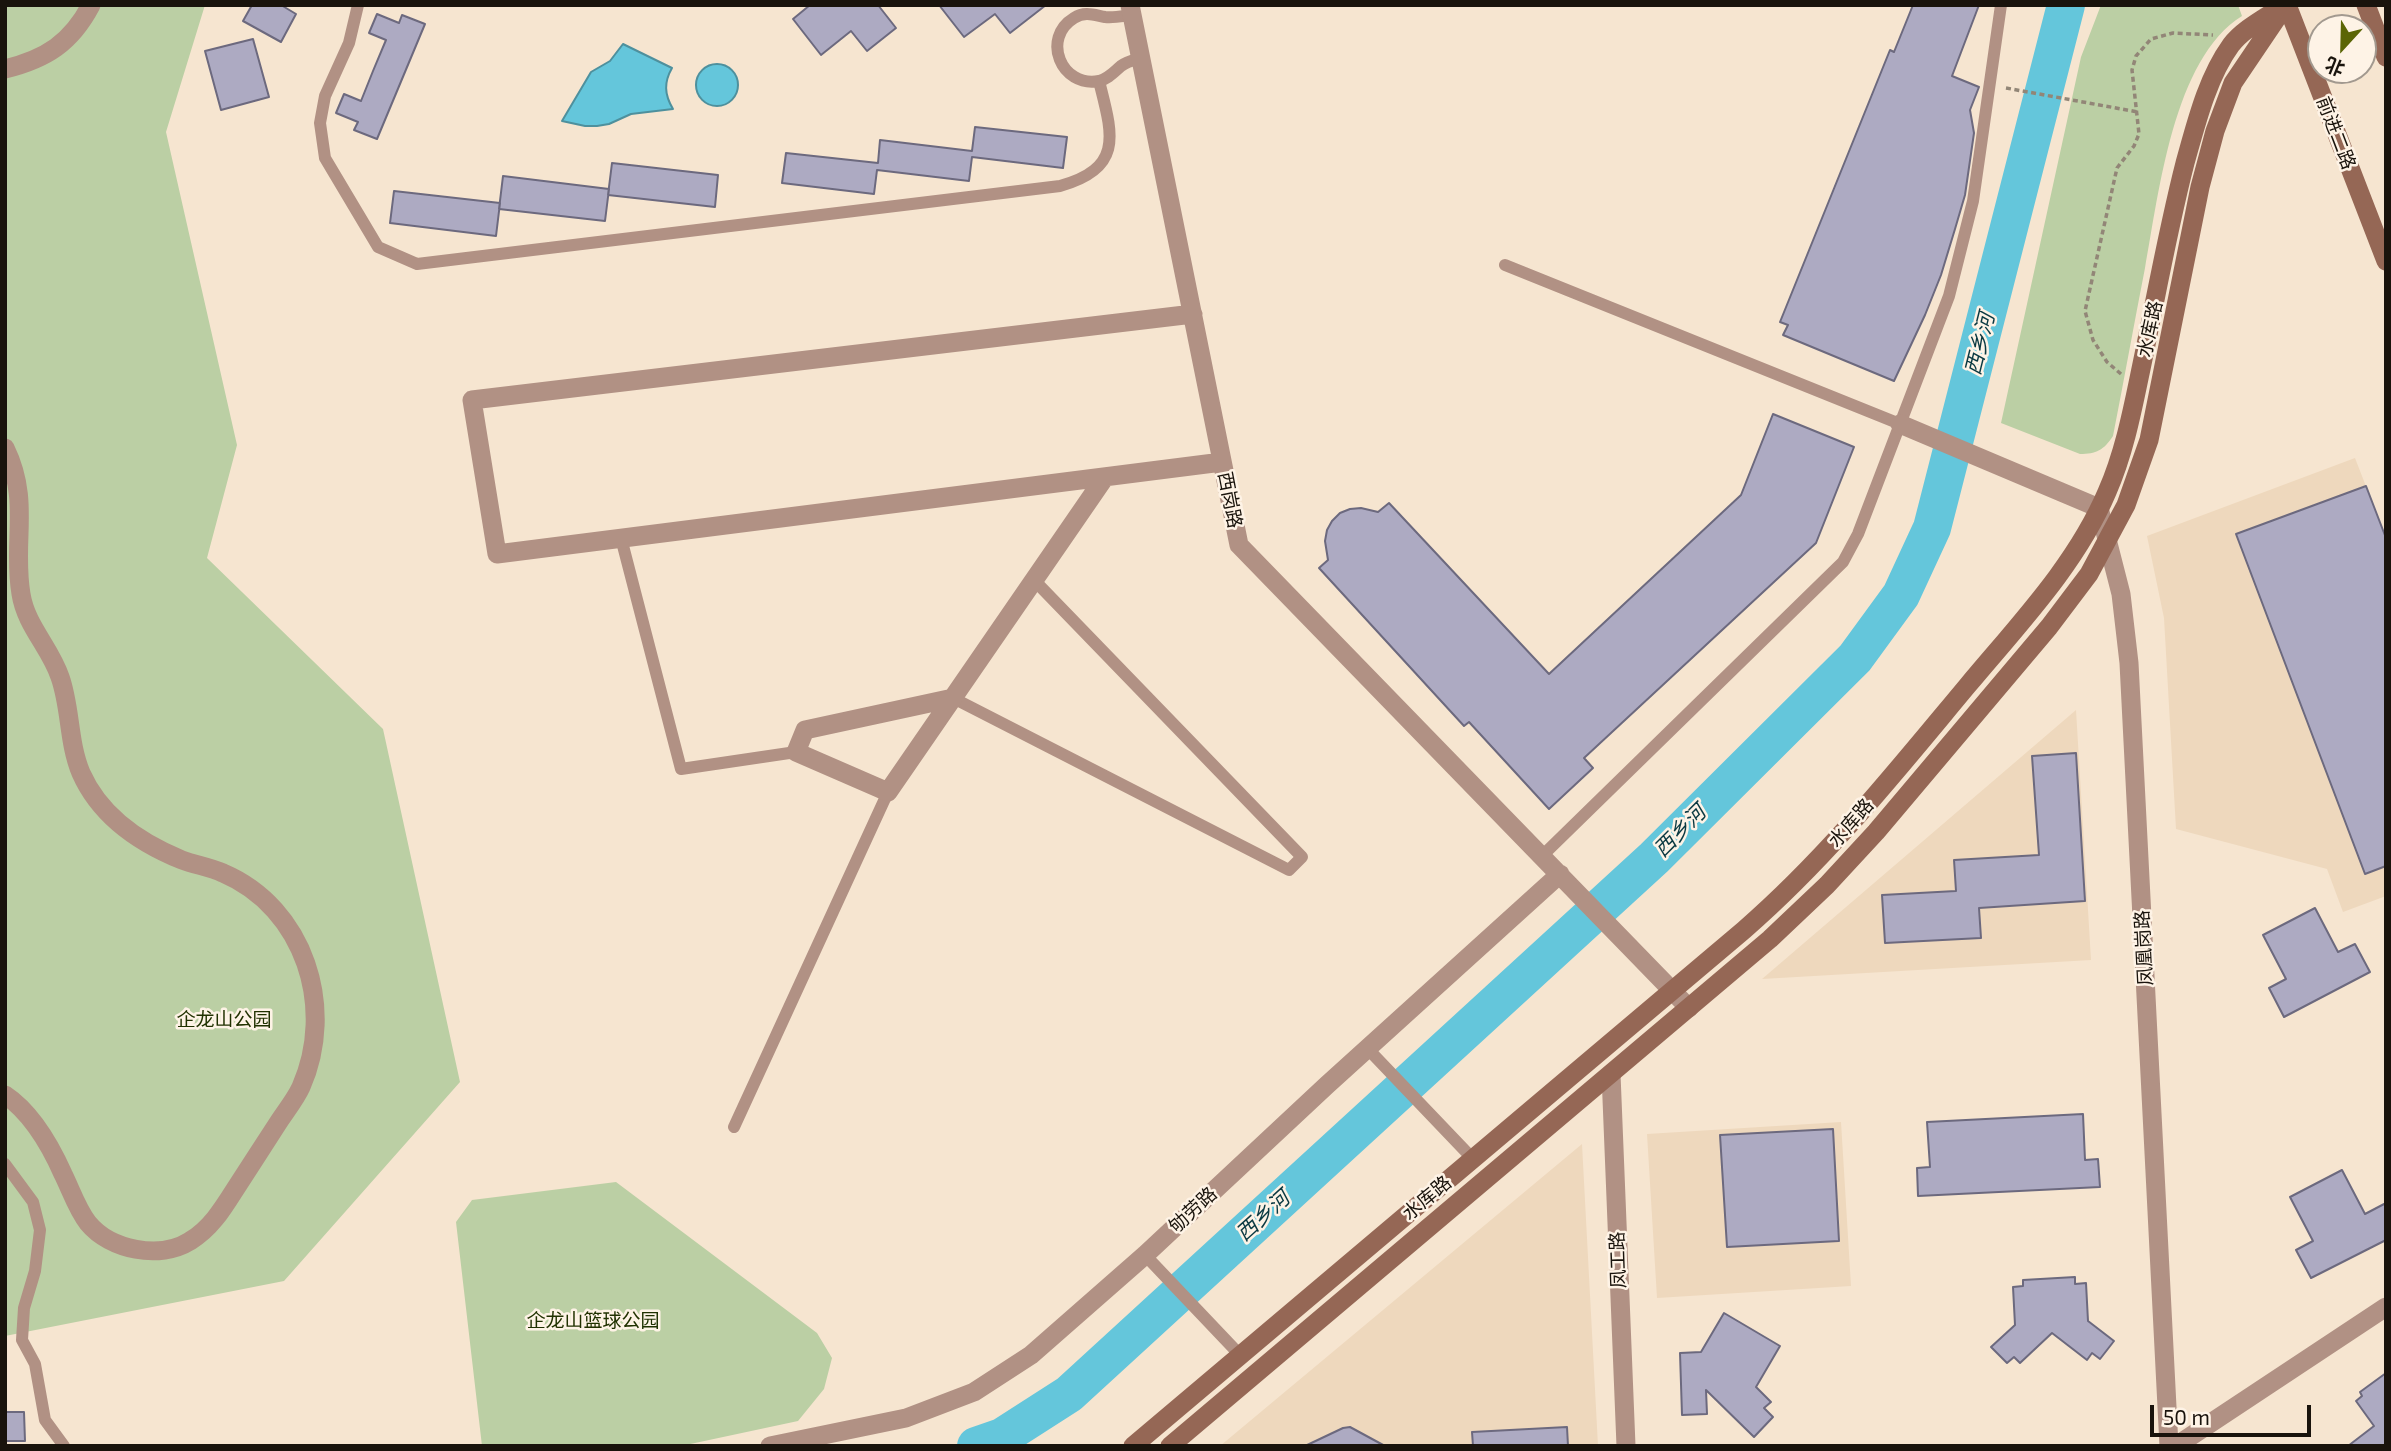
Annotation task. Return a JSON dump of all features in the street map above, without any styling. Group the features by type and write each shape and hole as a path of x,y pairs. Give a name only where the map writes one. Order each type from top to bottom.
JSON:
{"main road":[{"name":"前进二路","path":"2285,5 2386,261"},
{"name":"水库路","path":"1133,1446 1744,930 1811,868 2031,610 2070,558 2107,493 2127,434 2180,185 2196,123 2215,73 2232,44 2285,5"},
{"name":"水库路","path":"1170,1446 1770,939 1827,885 1876,832 2049,627 2089,574 2126,505 2149,440 2200,187 2215,131 2233,83 2285,5"},
{"path":"2366,5 2386,57"}],"street":[{"path":"5,69 49,54 70,37 92,5"},
{"name":"西岗路","path":"1131,10 1239,545 1689,1008"},
{"path":"1192,314 472,400 497,554 1222,461"},
{"path":"1900,424 2099,508"},
{"path":"5,449 13,466 21,499 19,582 22,598 33,630 51,653 62,680 71,743 82,775 100,803 123,828 152,847 224,873 260,896 288,927 308,965 316,1006 314,1048 300,1088 216,1220 188,1243 154,1252 118,1245 89,1224 42,1132 10,1104"},
{"path":"953,698 805,730 796,752 888,792 953,698 1105,477"},
{"name":"凤凰岗路","path":"2099,508 2121,594 2129,663 2169,1446"},
{"name":"劬劳路","path":"770,1446 906,1418 974,1392 1031,1355 1372,1053 1560,874"},
{"name":"凤工路","path":"1611,1074 1626,1446"},
{"path":"2176,1446 2386,1307"}],"lane":[{"path":"358,5 349,43 325,96 320,123 326,158 378,247 416,264 1060,186 1080,181 1098,166 1109,150 1111,129 1099,81"},
{"path":"1542,856 1843,562 1858,534 1949,296 1973,201 2001,5"},
{"path":"1131,10 1106,17 1082,10 1061,31 1056,49 1069,74 1086,81 1099,81 1113,74 1122,65 1141,58"},
{"path":"1505,265 1900,424"},
{"path":"621,538 681,769 796,752"},
{"path":"953,698 1289,870 1301,857 1034,580"},
{"path":"734,1127 888,792"},
{"path":"1372,1053 1473,1159"},
{"path":"5,1164 33,1202 40,1230 35,1271 24,1308 22,1340 34,1364 45,1420 64,1446"},
{"path":"1145,1255 1240,1355"}],"path":[{"path":"2123,375 2107,362 2092,340 2085,311 2115,175 2139,134 2132,70 2136,56 2151,39 2173,33 2215,35"},
{"path":"2006,88 2138,112"}],"shaded area":[{"path":"2355,458 2386,538 2386,896 2343,912 2327,869 2176,829 2164,618 2147,536"},
{"path":"2076,710 2091,960 1762,979"},
{"path":"1841,1122 1851,1286 1657,1298 1647,1134"},
{"path":"1582,1144 1598,1446 1220,1446"}],"green space":[{"name":"企龙山公园","path":"5,5 205,5 166,132 237,445 207,558 383,729 460,1082 284,1281 5,1336"},
{"path":"2101,5 2238,5 2242,16 2219,36 2200,63 2185,95 2164,167 2113,436 2099,450 2080,454 2001,423 2081,57"},
{"name":"企龙山篮球公园","path":"616,1182 817,1333 832,1358 824,1389 798,1421 681,1446 482,1446 456,1222 472,1200"}],"water":[{"path":"623,44 672,68 666,88 673,109 631,114 609,124 597,126 562,121 591,72 610,61"},
{"path":"717,64 732,70 738,85 732,100 717,106 702,100 696,85 702,70"}],"building":[{"path":"252,5 281,5 296,14 281,42 243,21"},
{"path":"810,5 878,5 896,28 867,51 851,31 821,55 793,19"},
{"path":"939,5 1046,5 1010,33 995,14 964,37"},
{"path":"1913,5 1979,5 1952,76 1979,87 1970,110 1974,133 1965,195 1941,275 1894,381 1783,335 1788,325 1780,322 1890,50 1894,52"},
{"path":"377,14 399,23 402,15 425,24 377,139 354,130 358,122 336,113 344,94 361,101 386,40 369,33"},
{"path":"253,39 269,97 221,110 205,51"},
{"path":"975,127 1067,137 1063,168 972,157 969,181 877,170 874,194 782,183 786,153 878,163 880,140 972,151"},
{"path":"612,163 718,175 715,207 608,195"},
{"path":"503,176 609,189 605,221 499,209"},
{"path":"394,191 500,203 496,236 390,223"},
{"path":"1773,414 1854,447 1816,543 1584,758 1593,768 1549,809 1469,722 1464,726 1319,568 1328,560 1325,541 1327,530 1340,513 1361,508 1378,512 1389,503 1549,674 1741,495"},
{"path":"2366,486 2386,538 2386,866 2365,874 2236,534"},
{"path":"2076,753 2085,901 1979,908 1981,938 1885,943 1882,895 1956,891 1954,860 2039,855 2032,756"},
{"path":"2315,908 2338,952 2355,944 2370,972 2284,1017 2269,988 2286,979 2263,935"},
{"path":"2083,1114 2085,1160 2098,1159 2100,1187 1918,1196 1917,1168 1930,1167 1927,1122"},
{"path":"1833,1129 1839,1241 1727,1247 1720,1135"},
{"path":"2342,1170 2365,1214 2386,1203 2386,1240 2311,1278 2296,1250 2313,1241 2290,1197"},
{"path":"2075,1277 2075,1284 2086,1283 2088,1321 2114,1341 2100,1359 2092,1353 2087,1360 2052,1333 2020,1363 2014,1357 2007,1363 1991,1347 2015,1325 2013,1287 2023,1286 2023,1280"},
{"path":"1724,1313 1780,1346 1756,1387 1771,1402 1764,1408 1773,1417 1754,1437 1706,1390 1707,1414 1682,1415 1680,1353 1701,1352"},
{"path":"2386,1373 2386,1446 2348,1446 2374,1426 2356,1401 2362,1396 2360,1392"},
{"path":"5,1412 24,1412 25,1441 5,1441"},
{"path":"1350,1427 1385,1446 1305,1446 1343,1428"},
{"path":"1567,1427 1568,1446 1473,1446 1472,1432"}],"waterway":[{"name":"西乡河","path":"976,1446 1002,1437 1069,1394 1654,858 1855,658 1901,595 1932,528 2066,5"}]}
